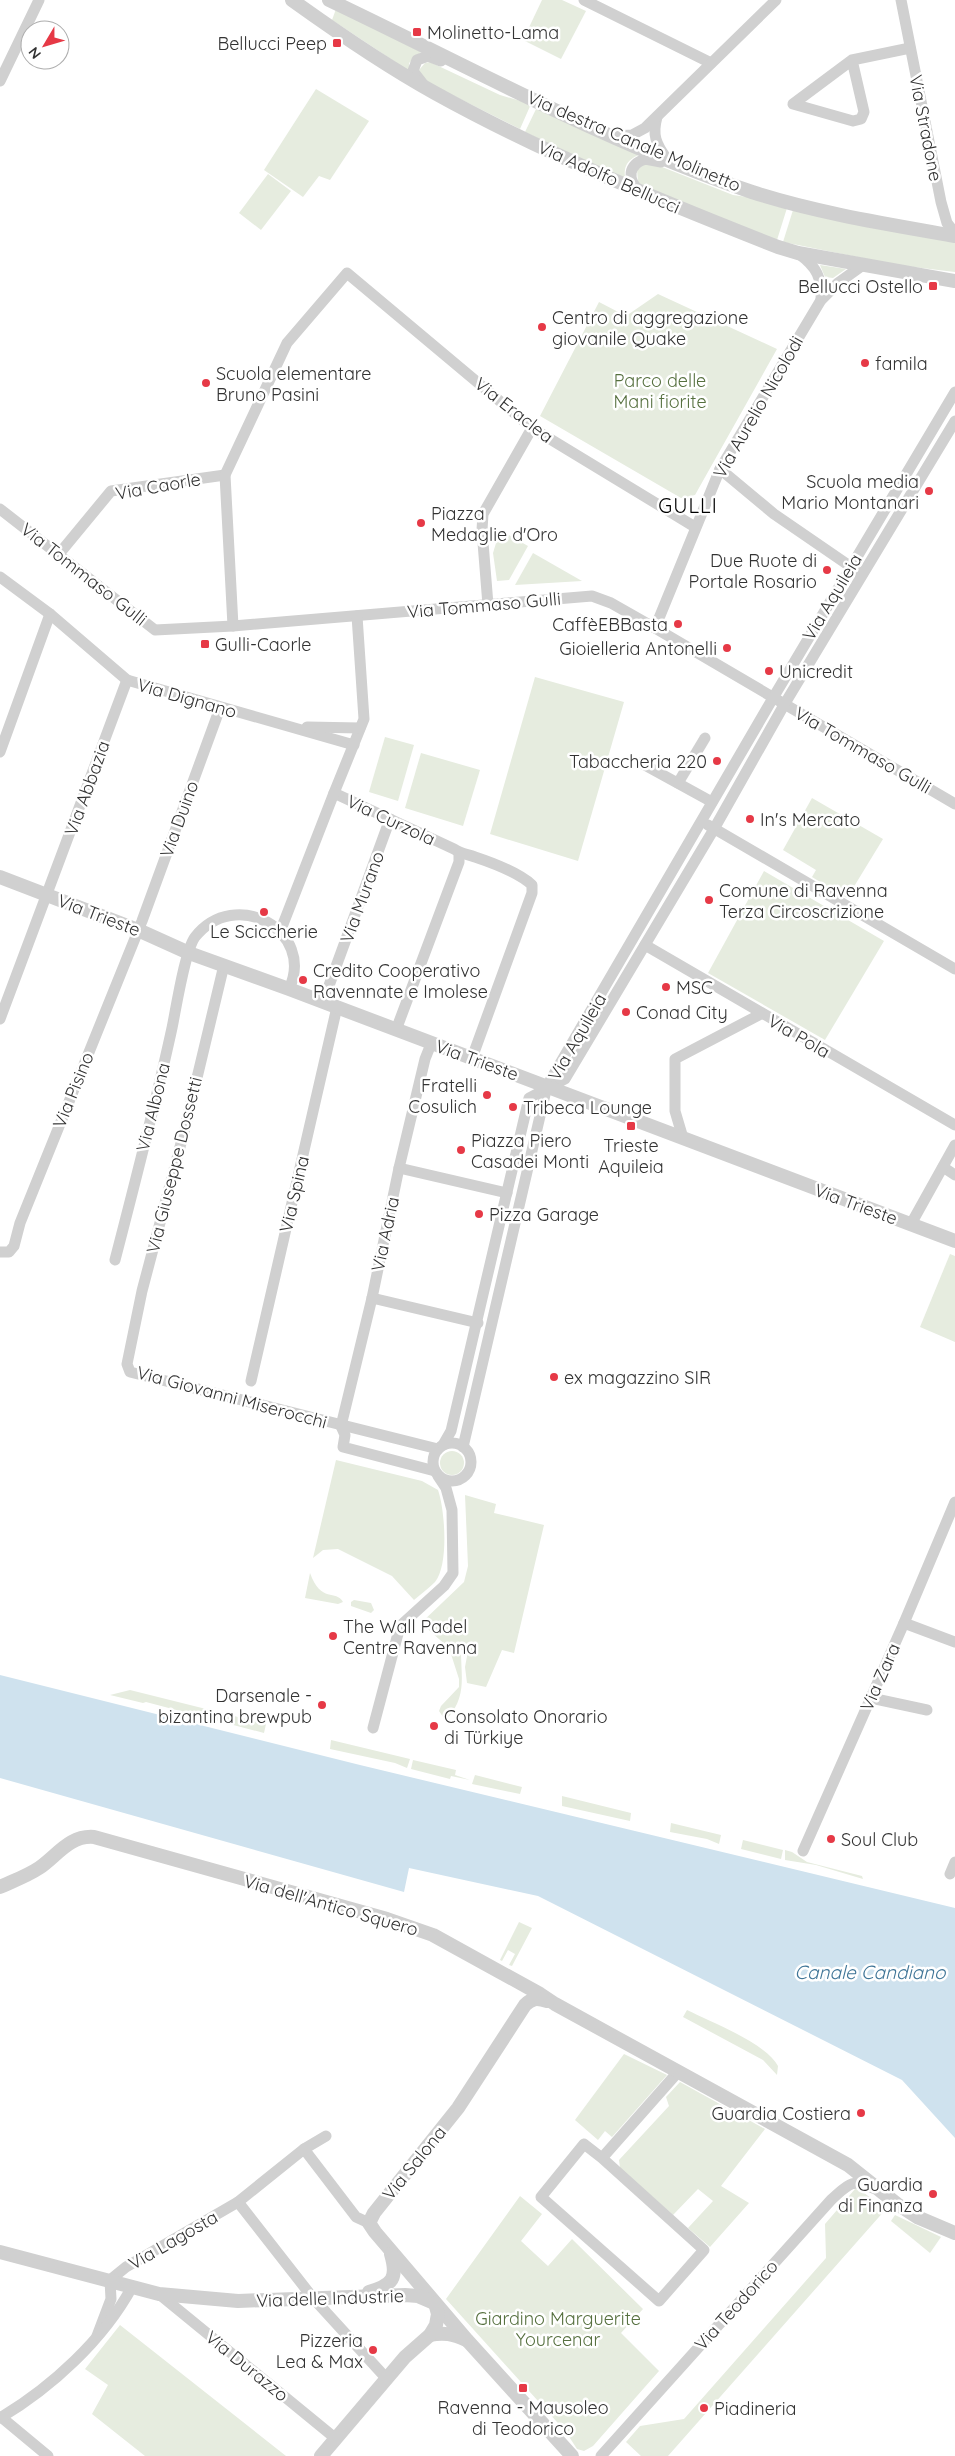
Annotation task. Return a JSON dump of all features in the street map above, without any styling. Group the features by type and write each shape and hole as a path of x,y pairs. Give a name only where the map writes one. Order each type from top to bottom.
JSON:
{"street":[{"name":"Via Adolfo Bellucci","path":"292,0 429,90 520,137 641,193 778,247 798,253 955,281"},
{"name":"Via destra Canale Molinetto","path":"329,0 498,83 667,159 752,192 848,216 955,235"},
{"path":"584,0 711,63"},
{"path":"615,136 637,134 657,117 776,0"},
{"name":"Via Stradone","path":"901,0 942,208 946,223 955,235"},
{"path":"0,81 39,3"},
{"path":"852,60 864,112 861,119 852,121 793,104 852,60 910,48"},
{"path":"429,90 418,80 413,71 417,60 425,56 498,83"},
{"path":"657,117 654,135 657,146 667,159"},
{"path":"641,193 634,186 630,176 635,164 645,159 752,192"},
{"path":"798,253 816,269 821,283 821,300"},
{"name":"Via Aurelio Nicolodi","path":"655,628 679,574 720,469 821,300 838,283 863,265"},
{"name":"Via Eraclea","path":"347,273 532,428 696,527"},
{"name":"Via Caorle","path":"233,626 225,475 287,343 347,273"},
{"name":"Via Aquileia","path":"547,1086 850,566 955,392"},
{"name":"Via Aquileia","path":"547,1086 565,1079 714,829 784,705 955,421"},
{"path":"488,605 482,530 483,514 532,428"},
{"path":"720,469 774,514 862,575"},
{"name":"Via Caorle","path":"59,554 111,491 225,475"},
{"name":"Via Tommaso Gulli","path":"2,512 156,630 233,626 592,596 611,603 655,628 955,804"},
{"name":"Via Dignano","path":"0,577 50,614 127,680 354,745"},
{"path":"0,752 50,614"},
{"name":"Via Curzola","path":"357,616 364,719 332,797 390,819 454,849 459,854 477,857 524,879 532,885 532,894 472,1058"},
{"name":"Via Abbazia","path":"0,1018 48,896 127,680"},
{"name":"Via Duino","path":"138,930 220,708"},
{"name":"Via Dignano","path":"290,726 360,728"},
{"path":"678,783 704,738"},
{"path":"641,763 712,802"},
{"path":"289,989 295,976 293,952 280,932 332,797"},
{"name":"Via Murano","path":"323,1002 390,819"},
{"path":"702,822 955,970"},
{"path":"396,1030 459,862 459,854"},
{"name":"Via Trieste","path":"0,877 138,930 189,953 955,1241"},
{"name":"Via Albona","path":"115,1260 155,1104 194,938 204,928 229,914 251,915 269,923 280,932"},
{"name":"Via Pisino","path":"5,1252 14,1246 20,1223 138,930"},
{"name":"Via Pola","path":"644,945 955,1125"},
{"name":"Via Giuseppe Dossetti","path":"127,1364 142,1291 185,1128 224,966"},
{"name":"Via Spina","path":"251,1381 337,1008"},
{"path":"683,1138 676,1111 675,1059 761,1014"},
{"name":"Via Adria","path":"341,1426 372,1298 399,1168 425,1060 431,1044"},
{"path":"452,1510 446,1488 437,1473 433,1460 452,1431 529,1098 547,1086"},
{"path":"463,1447 547,1086"},
{"path":"911,1224 955,1145"},
{"path":"399,1168 508,1193"},
{"path":"943,1168 955,1175"},
{"path":"372,1298 478,1324"},
{"name":"Via Giovanni Miserocchi","path":"127,1364 130,1372 341,1426 441,1447"},
{"name":"Via Giovanni Miserocchi","path":"341,1426 345,1435 343,1448 437,1473"},
{"path":"373,1728 400,1626 444,1586 453,1573 452,1510 456,1488 466,1476 471,1464 470,1457 463,1447 453,1443 441,1447"},
{"path":"437,1473 449,1481 461,1480"},
{"name":"Via Zara","path":"803,1851 904,1623 955,1502"},
{"path":"904,1623 955,1642"},
{"path":"871,1698 927,1710"},
{"name":"Via dell'Antico Squero","path":"0,1887 37,1869 58,1854 64,1846 82,1836 94,1837 387,1919 433,1935 848,2165 917,2217 955,2233"},
{"path":"950,1874 955,1862"},
{"name":"Via Salona","path":"370,2223 374,2213 458,2108 524,2005 531,2000 539,1999 555,2004"},
{"path":"602,2158 678,2072"},
{"name":"Via Lagosta","path":"110,2280 126,2267 238,2202 304,2149 326,2136"},
{"path":"584,2144 602,2158 704,2250 659,2301 541,2197 584,2144"},
{"path":"304,2149 356,2217 370,2223 390,2251 467,2340 572,2456"},
{"name":"Via Teodorico","path":"601,2456 831,2200 853,2182 861,2182 883,2193"},
{"name":"Via Lagosta","path":"238,2202 313,2298 386,2378"},
{"path":"359,2295 380,2289 392,2280 396,2270 390,2251"},
{"name":"Via delle Industrie","path":"0,2252 158,2294 238,2300 359,2295 418,2296 435,2303"},
{"path":"97,2336 111,2299 110,2280"},
{"path":"48,2456 0,2418 40,2391 80,2356 114,2317 132,2287"},
{"name":"Via Durazzo","path":"158,2294 335,2438"},
{"path":"321,2456 386,2378 430,2335 436,2325 438,2314 435,2303"},
{"path":"430,2335 449,2334 467,2340"}],"green space":[{"path":"542,0 562,0 586,11 561,59 523,40"},
{"path":"336,9 421,52 409,63 409,71 332,20"},
{"path":"430,62 500,95 531,104 520,129 422,80 419,70 425,63"},
{"path":"316,89 369,121 330,180 319,176 303,197 264,170"},
{"path":"537,107 641,154 627,164 625,171 626,181 525,132"},
{"path":"646,163 652,163 733,195 761,199 787,208 777,240 644,188 638,182 637,170"},
{"path":"268,174 291,191 261,230 239,213"},
{"path":"793,210 955,242 955,272 897,265 783,242"},
{"path":"820,265 846,269 833,278 825,277"},
{"name":"Parco delle Mani fiorite","path":"658,294 777,349 695,495 681,498 540,416 599,302 626,316"},
{"path":"500,530 528,546 509,580 497,581 493,553"},
{"path":"533,553 582,581 515,585"},
{"path":"535,677 624,702 578,861 490,834"},
{"path":"385,737 414,745 398,801 369,792"},
{"path":"421,753 480,770 463,826 405,808"},
{"path":"812,798 883,839 847,898 812,877 816,870 783,850"},
{"path":"764,871 884,941 825,1040 708,973"},
{"path":"950,1254 955,1256 955,1342 920,1327"},
{"path":"452,1451 461,1454 464,1463 461,1472 452,1475 443,1472 440,1463 443,1454"},
{"path":"336,1460 422,1481 438,1490 444,1523 442,1563 435,1582 414,1600 392,1576 338,1549 323,1550 313,1558"},
{"path":"465,1495 496,1504 494,1513 544,1525 514,1653 502,1650 486,1687 467,1683 465,1667 468,1651 461,1650 462,1686 458,1702 447,1719 439,1711 441,1706 459,1687 459,1679 449,1648 421,1623 464,1582 468,1566"},
{"path":"310,1573 319,1589 340,1598 343,1602 338,1604 305,1598"},
{"path":"354,1600 371,1603 374,1610 371,1613 351,1606 351,1602"},
{"path":"130,1690 266,1724 264,1733 146,1702 143,1703 110,1695"},
{"path":"331,1740 410,1759 407,1768 395,1763 330,1749"},
{"path":"413,1760 456,1770 455,1775 470,1780 451,1776 450,1779 411,1769"},
{"path":"475,1775 522,1787 520,1794 472,1784"},
{"path":"562,1796 631,1813 630,1821 562,1806"},
{"path":"671,1823 721,1835 719,1844 707,1839 670,1832"},
{"path":"743,1840 783,1850 781,1859 741,1849"},
{"path":"785,1850 792,1852 807,1862 862,1876 863,1879 816,1865 785,1860"},
{"path":"519,1922 532,1928 512,1966 509,1965 515,1954 508,1950 502,1961 500,1960"},
{"path":"687,2010 737,2034 762,2049 772,2057 778,2066 777,2075 763,2060 683,2017"},
{"path":"624,2054 667,2075 612,2137 605,2131 598,2140 575,2120"},
{"path":"680,2082 765,2129 721,2186 749,2203 710,2247 688,2228 713,2201 698,2189 673,2215 620,2168 619,2160 669,2106 666,2097"},
{"path":"855,2189 860,2190 886,2209 668,2456 641,2456 626,2442 640,2426 684,2419 826,2258 825,2224"},
{"name":"Giardino Marguerite Yourcenar","path":"520,2196 542,2214 521,2241 548,2266 572,2239 643,2309 621,2333 659,2371 593,2446 584,2451 577,2449 566,2432 446,2299"},
{"path":"895,2215 941,2237 930,2253 891,2221"},
{"path":"120,2325 286,2456 145,2456 92,2414 108,2385 85,2369"}],"water":[{"name":"Canale Candiano","path":"0,1675 360,1765 955,1908 955,2138 902,2080 538,1896 409,1868 404,1892 0,1778"}],"place":[{"name":"Molinetto-Lama","path":"417,32"},
{"name":"Bellucci Peep","path":"337,43"},
{"name":"Bellucci Ostello","path":"933,286"},
{"name":"Centro di aggregazione giovanile Quake","path":"542,327"},
{"name":"famila","path":"865,363"},
{"name":"Scuola elementare Bruno Pasini","path":"206,383"},
{"name":"Scuola media Mario Montanari","path":"929,491"},
{"name":"Piazza Medaglie d'Oro","path":"421,523"},
{"name":"Due Ruote di Portale Rosario","path":"827,570"},
{"name":"CaffèEBBasta","path":"678,624"},
{"name":"Gulli-Caorle","path":"205,644"},
{"name":"Gioielleria Antonelli","path":"727,648"},
{"name":"Unicredit","path":"769,671"},
{"name":"Tabaccheria 220","path":"717,761"},
{"name":"In's Mercato","path":"750,819"},
{"name":"Comune di Ravenna Terza Circoscrizione","path":"709,900"},
{"name":"Le Sciccherie","path":"264,912"},
{"name":"Credito Cooperativo Ravennate e Imolese","path":"303,980"},
{"name":"MSC","path":"666,987"},
{"name":"Conad City","path":"626,1012"},
{"name":"Fratelli Cosulich","path":"487,1095"},
{"name":"Tribeca Lounge","path":"513,1107"},
{"name":"Trieste Aquileia","path":"631,1126"},
{"name":"Piazza Piero Casadei Monti","path":"461,1150"},
{"name":"Pizza Garage","path":"479,1214"},
{"name":"ex magazzino SIR","path":"554,1377"},
{"name":"The Wall Padel Centre Ravenna","path":"333,1636"},
{"name":"Darsenale - bizantina brewpub","path":"322,1705"},
{"name":"Consolato Onorario di Türkiye","path":"434,1726"},
{"name":"Soul Club","path":"831,1839"},
{"name":"Guardia Costiera","path":"861,2113"},
{"name":"Guardia di Finanza","path":"933,2194"},
{"name":"Pizzeria Lea & Max","path":"373,2350"},
{"name":"Ravenna - Mausoleo di Teodorico","path":"523,2388"},
{"name":"Piadineria","path":"704,2408"}],"district":[{"name":"GULLI","path":"688,505"}]}
